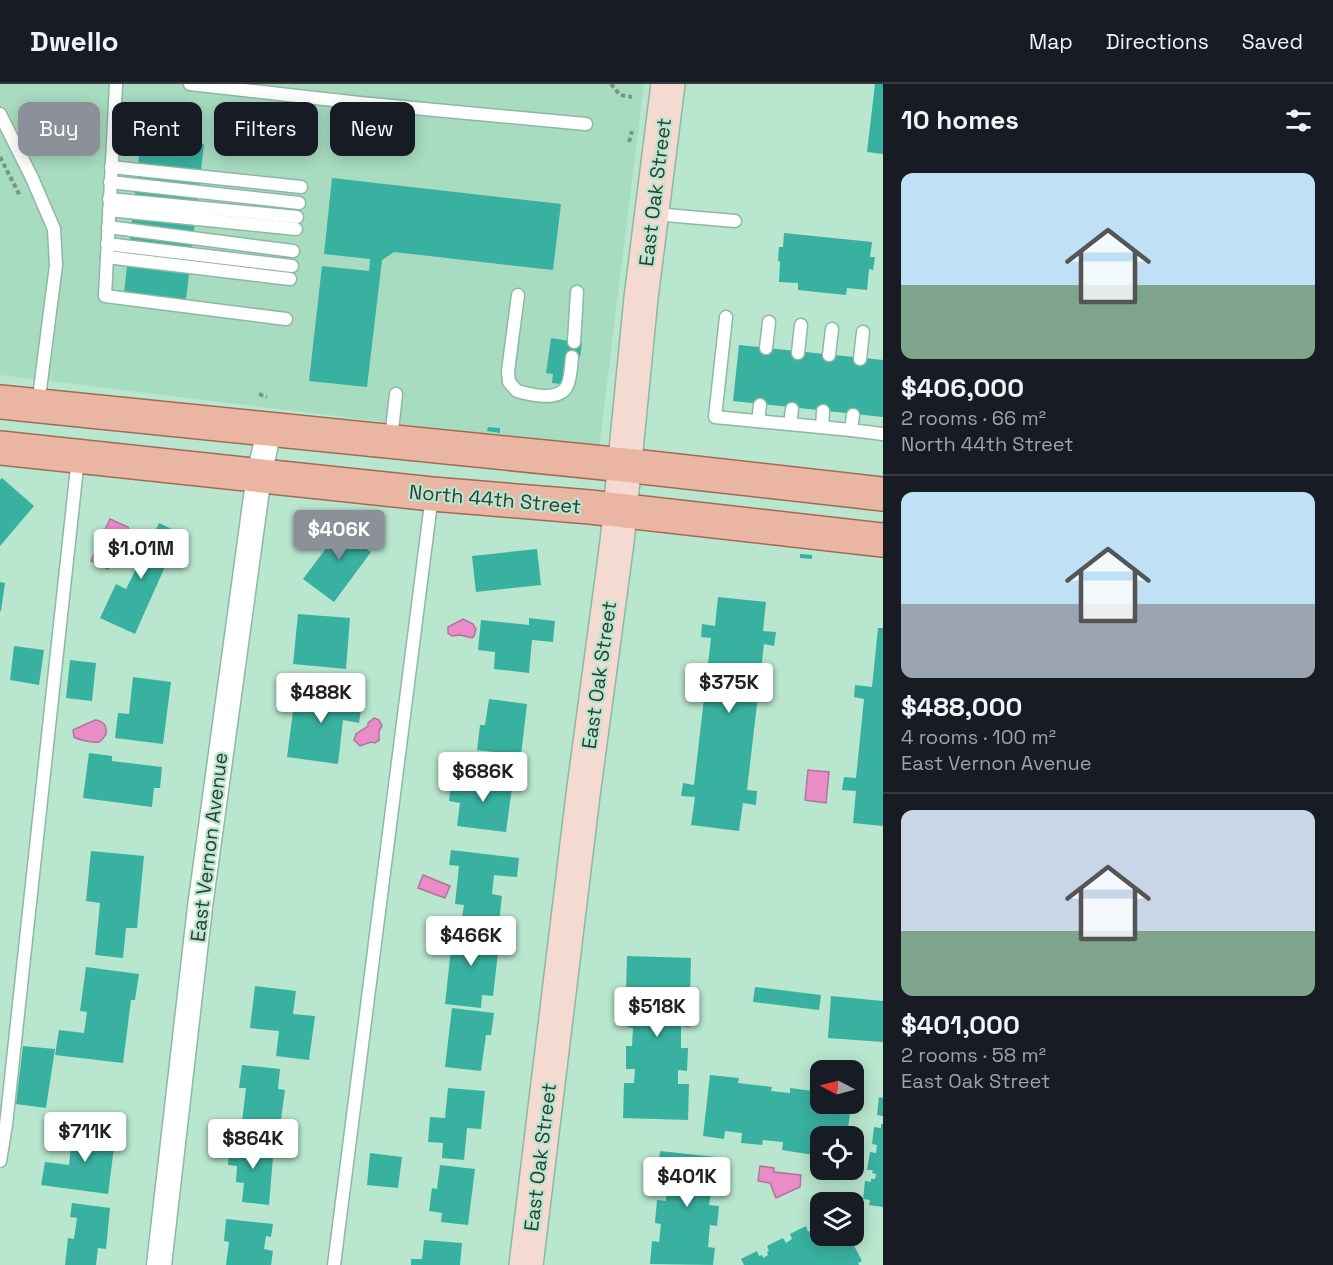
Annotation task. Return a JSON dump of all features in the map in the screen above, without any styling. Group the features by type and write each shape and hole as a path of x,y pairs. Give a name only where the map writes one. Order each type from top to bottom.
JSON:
{"main road":[{"path":"0,402 269,431 624,465 883,494"},
{"name":"North 44th Street","path":"0,448 883,540"}],"street":[{"name":"East Oak Street","path":"526,1265 620,511 641,298 668,84"},
{"name":"East Vernon Avenue","path":"159,1265 200,907 259,475 269,431"}],"lane":[{"path":"116,84 105,297 286,319"},
{"path":"190,84 360,103 586,124"},
{"path":"0,114 54,229 56,265 38,406"},
{"path":"111,167 301,187"},
{"path":"110,182 299,203"},
{"path":"109,204 296,223"},
{"path":"653,213 735,221"},
{"path":"108,227 293,251"},
{"path":"107,250 292,266"},
{"path":"107,250 290,279"},
{"path":"574,342 578,292"},
{"path":"519,295 508,371 509,382 517,391 553,396 561,394 568,385 572,357"},
{"path":"726,317 715,417 883,434"},
{"path":"766,348 769,322"},
{"path":"798,353 801,325"},
{"path":"829,355 832,329"},
{"path":"860,358 862,332"},
{"path":"391,443 396,394"},
{"path":"758,421 760,405"},
{"path":"790,424 792,409"},
{"path":"822,427 823,411"},
{"path":"851,430 853,415"},
{"path":"0,1161 8,1113 78,457"},
{"path":"334,1265 432,494"}],"path":[{"path":"611,84 620,95 632,98"},
{"path":"629,142 632,130"},
{"path":"0,157 24,204"},
{"path":"259,394 267,397"}],"shaded area":[{"path":"0,84 644,84 599,448 0,375"},
{"path":"110,519 128,527 131,538 126,549 116,552 108,569 91,561"},
{"path":"463,619 473,624 476,629 472,638 452,636 448,633 448,627"},
{"path":"374,718 379,720 382,726 379,731 379,740 360,746 354,740 356,734 368,726"},
{"path":"95,720 101,721 105,726 106,734 101,741 90,742 74,737 73,730"},
{"path":"808,770 829,772 826,803 805,800"},
{"path":"423,875 450,886 445,898 418,888"},
{"path":"760,1166 774,1168 774,1172 801,1175 800,1187 776,1198 770,1183 758,1181"}],"building":[{"path":"875,84 883,84 883,154 867,152"},
{"path":"202,144 204,144 186,300 124,293 139,156 202,156"},
{"path":"332,178 561,204 553,270 394,252 382,260 367,387 309,381 322,266 369,271 370,259 324,254"},
{"path":"784,233 872,242 870,257 875,257 873,270 869,269 867,290 847,288 846,295 798,290 798,283 779,282 779,247 783,247"},
{"path":"551,338 582,343 580,357 565,356 562,384 552,383 553,374 546,373"},
{"path":"739,345 883,360 883,417 733,401"},
{"path":"488,427 500,428 500,433 487,431"},
{"path":"2,478 34,506 0,546 0,480"},
{"path":"348,519 370,535 362,546 371,552 334,602 303,579"},
{"path":"159,523 180,533 135,634 100,618 116,584 126,589 136,569 128,565 140,539 149,544"},
{"path":"537,549 541,585 476,592 472,556"},
{"path":"800,554 812,555 812,559 800,558"},
{"path":"0,582 5,583 1,611 0,611"},
{"path":"718,597 766,602 763,631 776,632 774,646 764,644 747,790 757,791 756,805 743,803 739,831 691,825 695,797 681,796 683,783 694,785 711,638 701,637 702,624 715,626"},
{"path":"298,614 350,618 346,669 293,664"},
{"path":"529,618 555,621 553,642 532,640 529,673 494,669 495,652 478,650 481,620 529,625"},
{"path":"878,628 883,628 883,826 853,823 856,791 842,790 844,777 856,778 864,699 854,697 855,685 872,687"},
{"path":"14,646 44,650 39,685 10,680"},
{"path":"70,660 96,663 92,701 66,698"},
{"path":"133,677 171,682 163,744 115,738 118,713 129,714"},
{"path":"296,689 363,697 359,723 343,720 338,764 287,757"},
{"path":"489,699 527,704 521,755 477,750 480,725 485,725"},
{"path":"89,753 112,756 112,761 162,767 160,788 154,788 152,807 83,798"},
{"path":"475,776 513,780 506,832 457,826 460,803 449,801 451,783 474,785"},
{"path":"451,850 519,858 517,877 494,875 492,894 502,896 499,922 462,918 464,905 455,904 459,866 449,865"},
{"path":"91,851 144,856 137,928 126,928 123,958 95,955 100,903 86,901"},
{"path":"445,930 500,936 493,996 482,995 481,1008 445,1004 451,949 442,948"},
{"path":"627,956 691,958 690,993 680,993 680,1006 689,1006 689,1027 681,1026 681,1048 688,1048 687,1071 678,1070 678,1084 689,1084 688,1120 623,1118 624,1083 634,1083 635,1069 626,1069 626,1046 632,1046 633,1028 627,1027 627,1005 636,1005 636,992 626,991"},
{"path":"86,967 139,974 135,1000 131,1000 123,1063 55,1055 59,1030 84,1033 87,1012 80,1011"},
{"path":"255,986 296,991 293,1014 315,1016 309,1060 276,1056 279,1031 250,1028"},
{"path":"755,987 821,995 819,1010 753,1002"},
{"path":"831,996 883,1001 883,1042 828,1038"},
{"path":"452,1008 494,1013 491,1035 486,1035 481,1071 445,1067"},
{"path":"23,1046 55,1049 46,1108 16,1104"},
{"path":"242,1065 280,1069 278,1089 285,1090 280,1127 242,1122 246,1088 239,1088"},
{"path":"710,1075 739,1078 738,1083 772,1087 771,1091 790,1093 790,1088 810,1091 810,1114 850,1114 848,1126 810,1126 810,1154 782,1150 783,1142 763,1140 762,1145 741,1143 742,1133 725,1131 724,1139 703,1136"},
{"path":"448,1088 485,1091 481,1129 467,1128 464,1160 442,1158 443,1143 428,1142 430,1117 445,1118"},
{"path":"879,1097 883,1098 883,1116 877,1115"},
{"path":"883,1124 883,1207 869,1205 870,1200 864,1199 864,1192 865,1181 871,1182 871,1179 875,1179 876,1174 872,1173 873,1170 867,1170 870,1152 876,1153 877,1145 872,1144 874,1127 881,1128"},
{"path":"73,1127 116,1132 108,1194 41,1185 45,1162 69,1165"},
{"path":"230,1141 274,1145 269,1205 242,1202 244,1183 236,1182 237,1166 228,1165"},
{"path":"660,1151 725,1158 720,1193 711,1192 709,1205 719,1206 717,1226 710,1225 708,1247 715,1248 713,1265 650,1264 652,1241 659,1242 661,1224 655,1223 657,1200 666,1201 667,1188 656,1187"},
{"path":"370,1153 402,1157 398,1188 367,1185"},
{"path":"440,1165 475,1169 468,1225 441,1222 442,1213 429,1211 432,1188 437,1189"},
{"path":"72,1203 110,1208 106,1249 98,1248 96,1265 65,1265 68,1238 74,1239 77,1218 70,1217"},
{"path":"226,1219 273,1224 271,1237 266,1236 264,1249 273,1251 271,1265 226,1265 229,1242 224,1241"},
{"path":"806,1226 808,1232 810,1231 810,1246 854,1246 862,1261 858,1263 859,1265 744,1265 741,1259 757,1251 763,1258 768,1255 767,1246 783,1238 786,1243 792,1239 790,1234"},
{"path":"424,1240 462,1243 460,1265 411,1265 411,1259 422,1259"}]}
